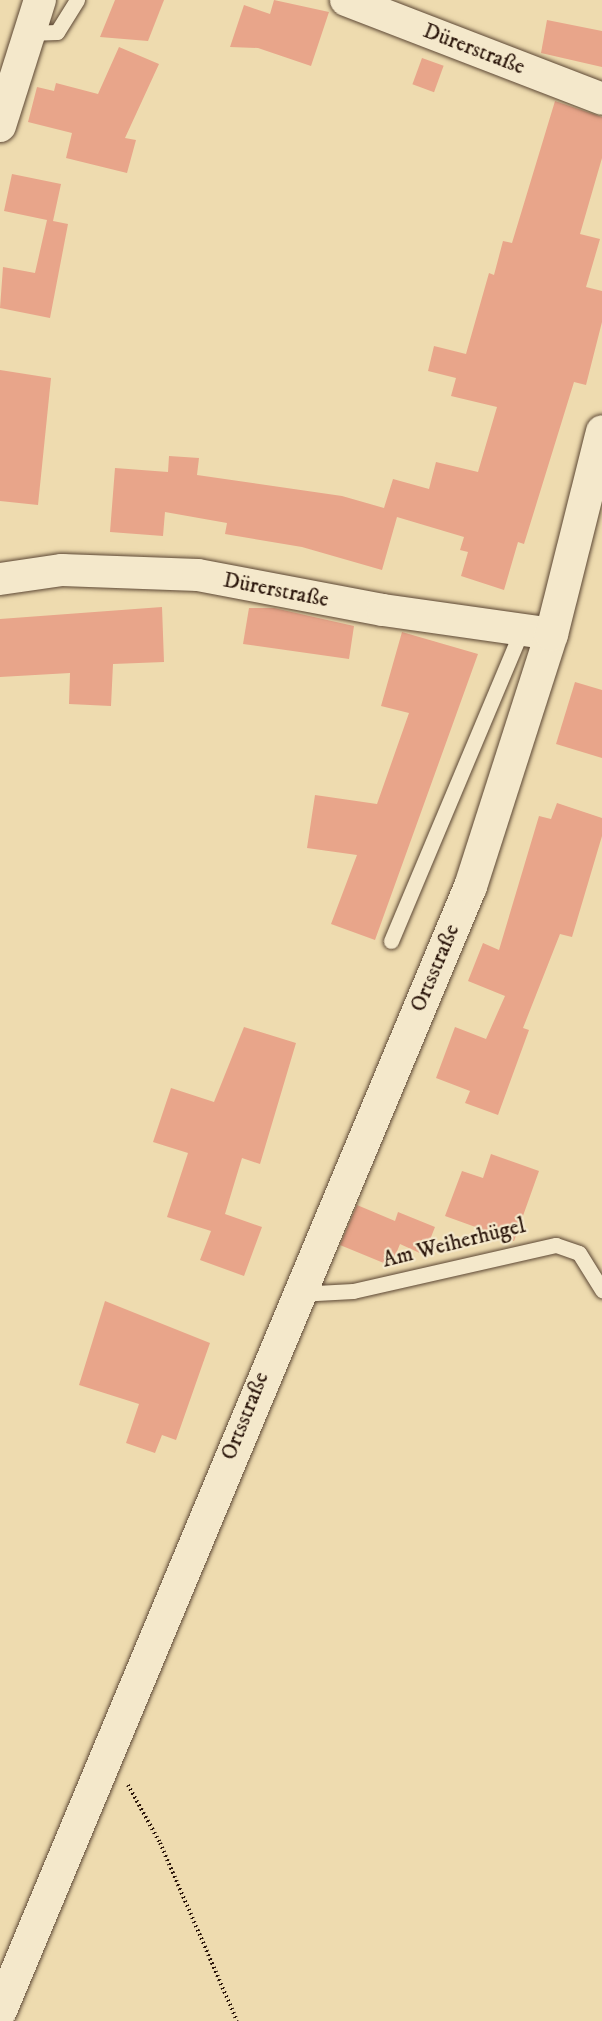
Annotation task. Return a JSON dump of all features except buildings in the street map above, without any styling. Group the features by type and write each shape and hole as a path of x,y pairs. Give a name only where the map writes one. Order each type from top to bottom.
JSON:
{"street":[{"path":"0,126 40,0"},
{"name":"Dürerstraße","path":"346,0 602,99"},
{"name":"Ortsstraße","path":"0,2010 105,1749 216,1488 295,1294 470,886 537,632 602,431"},
{"name":"Dürerstraße","path":"0,579 62,570 198,575 537,632"}],"lane":[{"path":"28,33 57,32 77,0"},
{"name":"Ortsstraße","path":"391,940 537,632"},
{"name":"Am Weiherhügel","path":"295,1294 352,1291 556,1245 579,1253 602,1290"}],"path":[{"path":"105,1749 160,1843 237,2021"}]}
